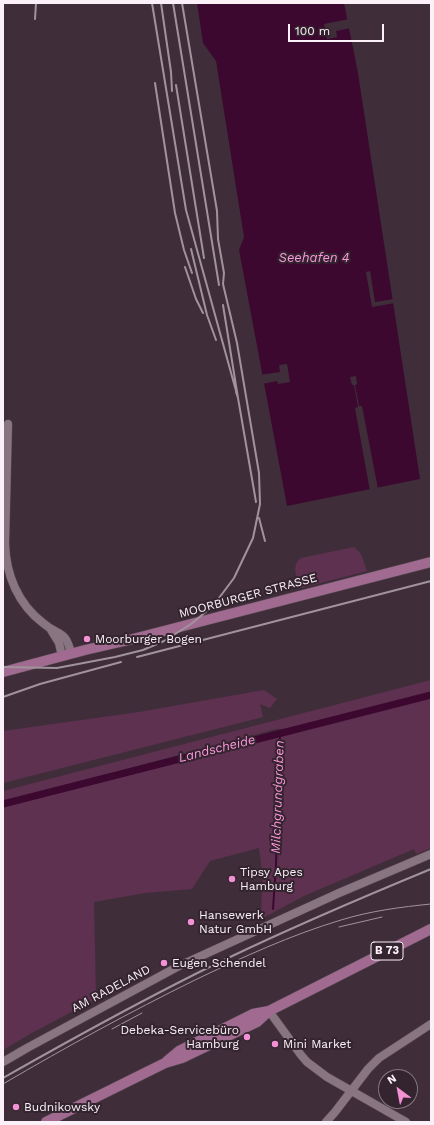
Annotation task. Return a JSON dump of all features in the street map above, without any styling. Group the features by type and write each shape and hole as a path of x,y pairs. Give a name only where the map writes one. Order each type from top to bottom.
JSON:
{"main road":[{"name":"MOORBURGER STRASSE","path":"66,655 431,562"},
{"path":"3,672 66,655"},
{"name":"B 73","path":"51,1121 165,1063 179,1051 246,1017 268,1011 431,929"}],"street":[{"path":"8,424 5,544 7,566 20,599 28,609 38,620 51,630 60,633 65,637 68,643 66,655"},
{"name":"AM RADELAND","path":"3,1062 180,966 332,896 431,854"},
{"path":"268,1011 307,1062 328,1077 406,1122"},
{"path":"326,1122 368,1069 379,1058 431,1024"}],"shaded area":[{"path":"354,547 361,554 367,571 301,588 299,587 295,568 296,564 301,558"},
{"path":"431,680 431,848 416,854 414,849 304,896 261,919 263,877 259,848 210,861 192,889 145,893 94,902 96,999 3,1050 3,791","holes":["305,728 10,804 10,800 276,729"]},
{"path":"264,690 277,699 270,708 260,704 263,717 3,783 3,731 139,712"}],"water":[{"name":"Seehafen 4","path":"197,3 344,3 358,73 420,479 287,506 239,250 244,237 216,61 203,43"}],"pier":[{"path":"349,19 351,28 336,31 337,37 327,39 324,24"},
{"path":"370,271 375,302 394,299 395,303 372,307 366,272"},
{"path":"287,364 290,382 278,384 277,381 262,384 260,375 280,372 279,365"},
{"path":"356,376 357,384 355,385 359,406 362,406 378,489 370,491 355,408 358,407 354,385 352,385 350,377"}],"waterway":[{"name":"Landscheide","path":"3,804 431,695"},
{"name":"Milchgrundgraben","path":"273,909 276,865 280,733"}],"tram line":[{"path":"3,1084 74,1043 146,1005 195,980 267,947 304,932 363,914 408,906 431,904"},
{"path":"339,927 382,917"},
{"path":"112,1029 142,1013"}],"railway":[{"path":"35,19 36,3"},
{"path":"152,3 186,210 238,398 223,305"},
{"path":"161,3 171,72 172,91"},
{"path":"173,3 219,285"},
{"path":"3,667 57,668 143,650 164,641 191,624 213,606 234,578 253,538 260,504 259,473 237,343 223,284 224,273 218,239 217,211 182,3"},
{"path":"155,83 175,213 184,250 192,273"},
{"path":"176,85 204,258"},
{"path":"191,249 207,315 216,340"},
{"path":"185,267 196,299 203,313"},
{"path":"236,392 256,502"},
{"path":"259,518 265,541"},
{"path":"137,657 431,581"},
{"path":"3,697 40,684 121,662"},
{"path":"3,1078 114,1016 228,958 329,912 431,869"}],"place":[{"name":"Moorburger Bogen","path":"87,639"},
{"name":"Tipsy Apes Hamburg","path":"232,879"},
{"name":"Hansewerk Natur GmbH","path":"191,922"},
{"name":"Eugen Schendel","path":"164,963"},
{"name":"Debeka-Servicebüro Hamburg","path":"247,1037"},
{"name":"Mini Market","path":"275,1044"},
{"name":"Budnikowsky","path":"16,1107"}]}
